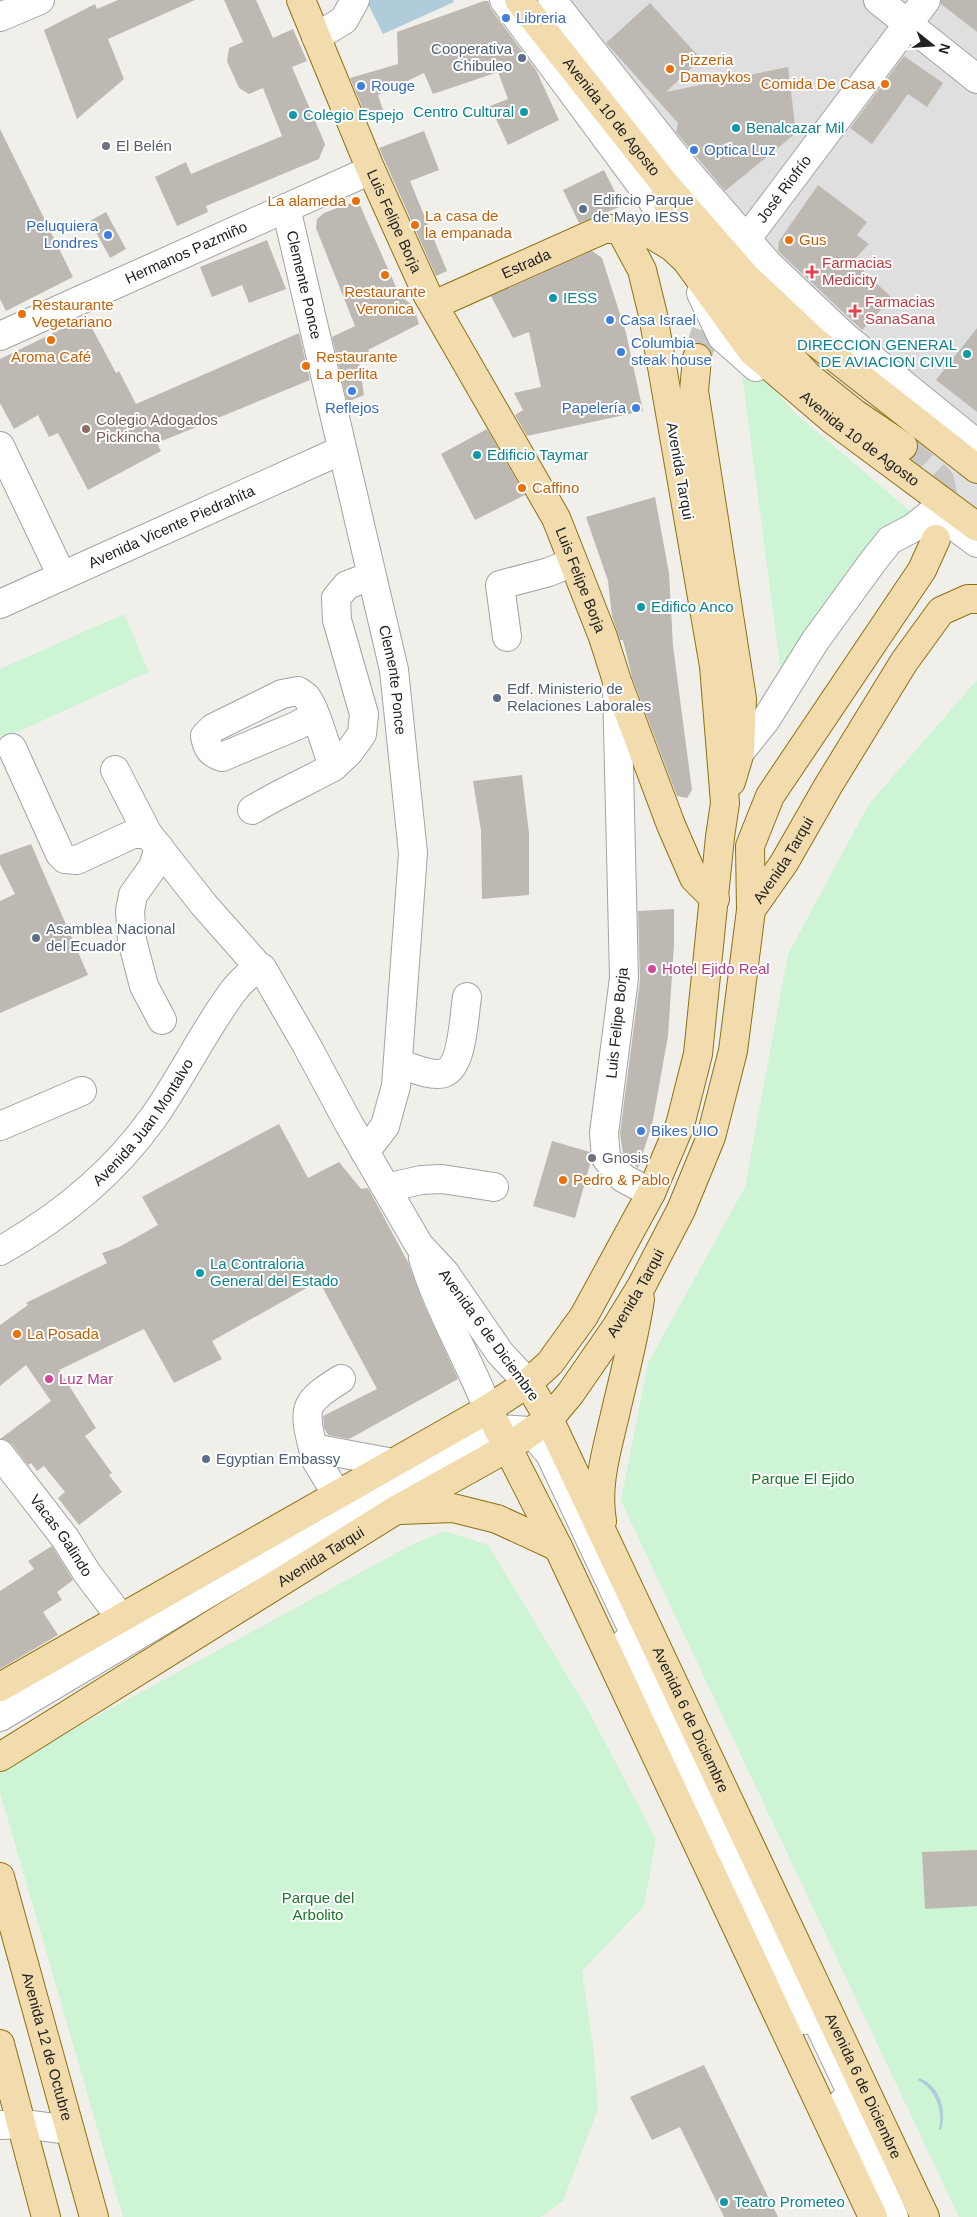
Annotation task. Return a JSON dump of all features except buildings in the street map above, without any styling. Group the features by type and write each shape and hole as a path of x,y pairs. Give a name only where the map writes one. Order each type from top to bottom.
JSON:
{"main road":[{"name":"Luis Felipe Borja","path":"301,0 371,170 434,305 556,518 602,636 617,681"},
{"name":"Avenida 10 de Agosto","path":"519,0 664,182 746,277 814,341 973,450"},
{"path":"664,182 671,219 705,266 809,377 854,414 903,446"},
{"name":"Estrada","path":"434,305 604,229 620,229"},
{"name":"Avenida 10 de Agosto","path":"620,229 635,229 654,236 686,260 752,351 834,421 977,527"},
{"name":"Avenida Tarqui","path":"0,1757 396,1510 499,1428 528,1383 550,1364 584,1316 651,1193 680,1125 698,1054 720,836 726,803 714,666 653,315 642,270 620,229"},
{"path":"697,358 694,391 742,699 740,752 726,803"},
{"path":"617,681 671,825 694,878 715,900 751,910 750,846 770,796 922,570 936,539"},
{"name":"Avenida Tarqui","path":"0,1687 392,1463 499,1428 540,1425 570,1394 642,1286 681,1210 711,1137 733,1051 751,910 784,863 828,786 904,662 941,611 968,599 977,599"},
{"path":"606,1542 599,1503 601,1470 636,1326 642,1286"},
{"name":"Avenida 6 de Diciembre","path":"528,1383 540,1425 606,1542 924,2217"},
{"name":"Avenida 6 de Diciembre","path":"499,1428 558,1547 873,2217"},
{"path":"396,1510 453,1508 497,1519 558,1547"},
{"name":"Avenida 12 de Octubre","path":"2,1890 94,2217"},
{"path":"0,2044 11,2124 42,2216"}],"street":[{"path":"0,16 40,0"},
{"path":"316,37 344,20 355,0"},
{"path":"504,0 652,200 686,260 722,337 813,418 894,473 934,511 977,543"},
{"path":"552,0 686,170 769,265 845,337 973,450"},
{"path":"878,0 908,26 977,79"},
{"name":"José Riofrío","path":"751,233 926,0"},
{"name":"Hermanos Pazmiño","path":"0,336 371,170"},
{"name":"Clemente Ponce","path":"286,208 394,670 413,853 396,1086 385,1126 365,1152"},
{"path":"0,446 62,576"},
{"name":"Avenida Vicente Piedrahíta","path":"0,604 342,450"},
{"path":"740,752 765,721 815,641 890,540 914,528 934,511"},
{"path":"507,637 500,585 549,572 573,562"},
{"path":"252,810 275,796 303,784 333,767 349,752 362,734 364,714 336,620 336,598 347,584 371,576"},
{"name":"Luis Felipe Borja","path":"617,681 624,978 604,1133 606,1158 623,1178 651,1193"},
{"path":"315,716 333,767"},
{"path":"12,748 60,854 65,859 77,860 134,834 154,840 152,867 133,895 130,911 132,940 144,986 162,1020"},
{"name":"Avenida 6 de Diciembre","path":"115,770 154,840 204,905 267,975 419,1245 450,1280 500,1353 528,1383"},
{"name":"Avenida Juan Montalvo","path":"0,1251 31,1233 66,1208 117,1164 153,1118 235,989 258,966"},
{"path":"398,1063 423,1072 442,1074 452,1068 459,1053 467,997"},
{"path":"0,1126 82,1091"},
{"path":"386,1188 420,1180 442,1179 494,1187"},
{"name":"Avenida 6 de Diciembre","path":"419,1245 430,1280 499,1428"},
{"path":"337,1495 316,1460 306,1414 310,1404 320,1392 341,1378"},
{"path":"540,1425 550,1454 912,2217"},
{"path":"0,1717 464,1441 499,1428"},
{"path":"0,1738 476,1451 499,1428"},
{"path":"499,1428 540,1463 873,2166 894,2217"},
{"path":"313,1448 392,1463"},
{"name":"Vacas Galindo","path":"0,1454 65,1538 87,1573 121,1618"},
{"path":"11,2124 70,2130"}],"shaded area":[{"path":"514,0 977,0 977,512 861,422 638,188"}],"green space":[{"path":"739,350 795,413 911,512 906,529 786,712"},
{"path":"124,614 149,672 0,740 0,669"},
{"name":"Parque El Ejido","path":"977,680 977,2217 959,2217 621,1501 648,1363 745,1187 788,954 869,804"},
{"name":"Parque del Arbolito","path":"445,1531 488,1545 588,1710 656,1839 644,1906 582,1971 593,2046 598,2109 563,2201 540,2217 123,2217 0,1792 0,1769 413,1544"}],"water":[{"path":"366,0 453,0 454,2 383,34"},
{"path":"919,2078 932,2086 940,2100 943,2115 941,2130 939,2129 940,2115 937,2101 929,2089 918,2080"}],"tunnel":[{"path":"697,358 716,298"},
{"path":"903,446 940,480 946,508 943,518"}],"place":[{"name":"Libreria","path":"506,18"},
{"name":"Cooperativa Chibuleo","path":"522,58"},
{"name":"Pizzeria Damaykos","path":"670,69"},
{"name":"Comida De Casa","path":"885,84"},
{"name":"Rouge","path":"361,86"},
{"name":"Centro Cultural","path":"524,112"},
{"name":"Colegio Espejo","path":"293,115"},
{"name":"Benalcazar Mil","path":"736,128"},
{"name":"El Belén","path":"106,146"},
{"name":"Optica Luz","path":"694,150"},
{"name":"La alameda","path":"356,201"},
{"name":"Edificio Parque de Mayo IESS","path":"583,209"},
{"name":"La casa de la empanada","path":"415,225"},
{"name":"Peluquiera Londres","path":"108,235"},
{"name":"Gus","path":"789,240"},
{"name":"Farmacias Medicity","path":"812,272"},
{"name":"Restaurante Veronica","path":"385,275"},
{"name":"IESS","path":"553,298"},
{"name":"Farmacias SanaSana","path":"855,311"},
{"name":"Restaurante Vegetariano","path":"22,314"},
{"name":"Casa Israel","path":"610,320"},
{"name":"Aroma Café","path":"51,340"},
{"name":"Columbia steak house","path":"621,352"},
{"name":"DIRECCION GENERAL DE AVIACION CIVIL","path":"967,354"},
{"name":"Restaurante La perlita","path":"306,366"},
{"name":"Reflejos","path":"352,391"},
{"name":"Papelería","path":"636,408"},
{"name":"Colegio Adogados Pickincha","path":"86,429"},
{"name":"Edificio Taymar","path":"477,455"},
{"name":"Caffino","path":"522,488"},
{"name":"Edifico Anco","path":"641,607"},
{"name":"Edf. Ministerio de Relaciones Laborales","path":"497,698"},
{"name":"Asamblea Nacional del Ecuador","path":"36,938"},
{"name":"Hotel Ejido Real","path":"652,969"},
{"name":"Bikes UIO","path":"641,1131"},
{"name":"Gnosis","path":"592,1158"},
{"name":"Pedro & Pablo","path":"563,1180"},
{"name":"La Contraloria General del Estado","path":"200,1273"},
{"name":"La Posada","path":"17,1334"},
{"name":"Luz Mar","path":"49,1379"},
{"name":"Egyptian Embassy","path":"206,1459"},
{"name":"Teatro Prometeo","path":"724,2202"}]}
